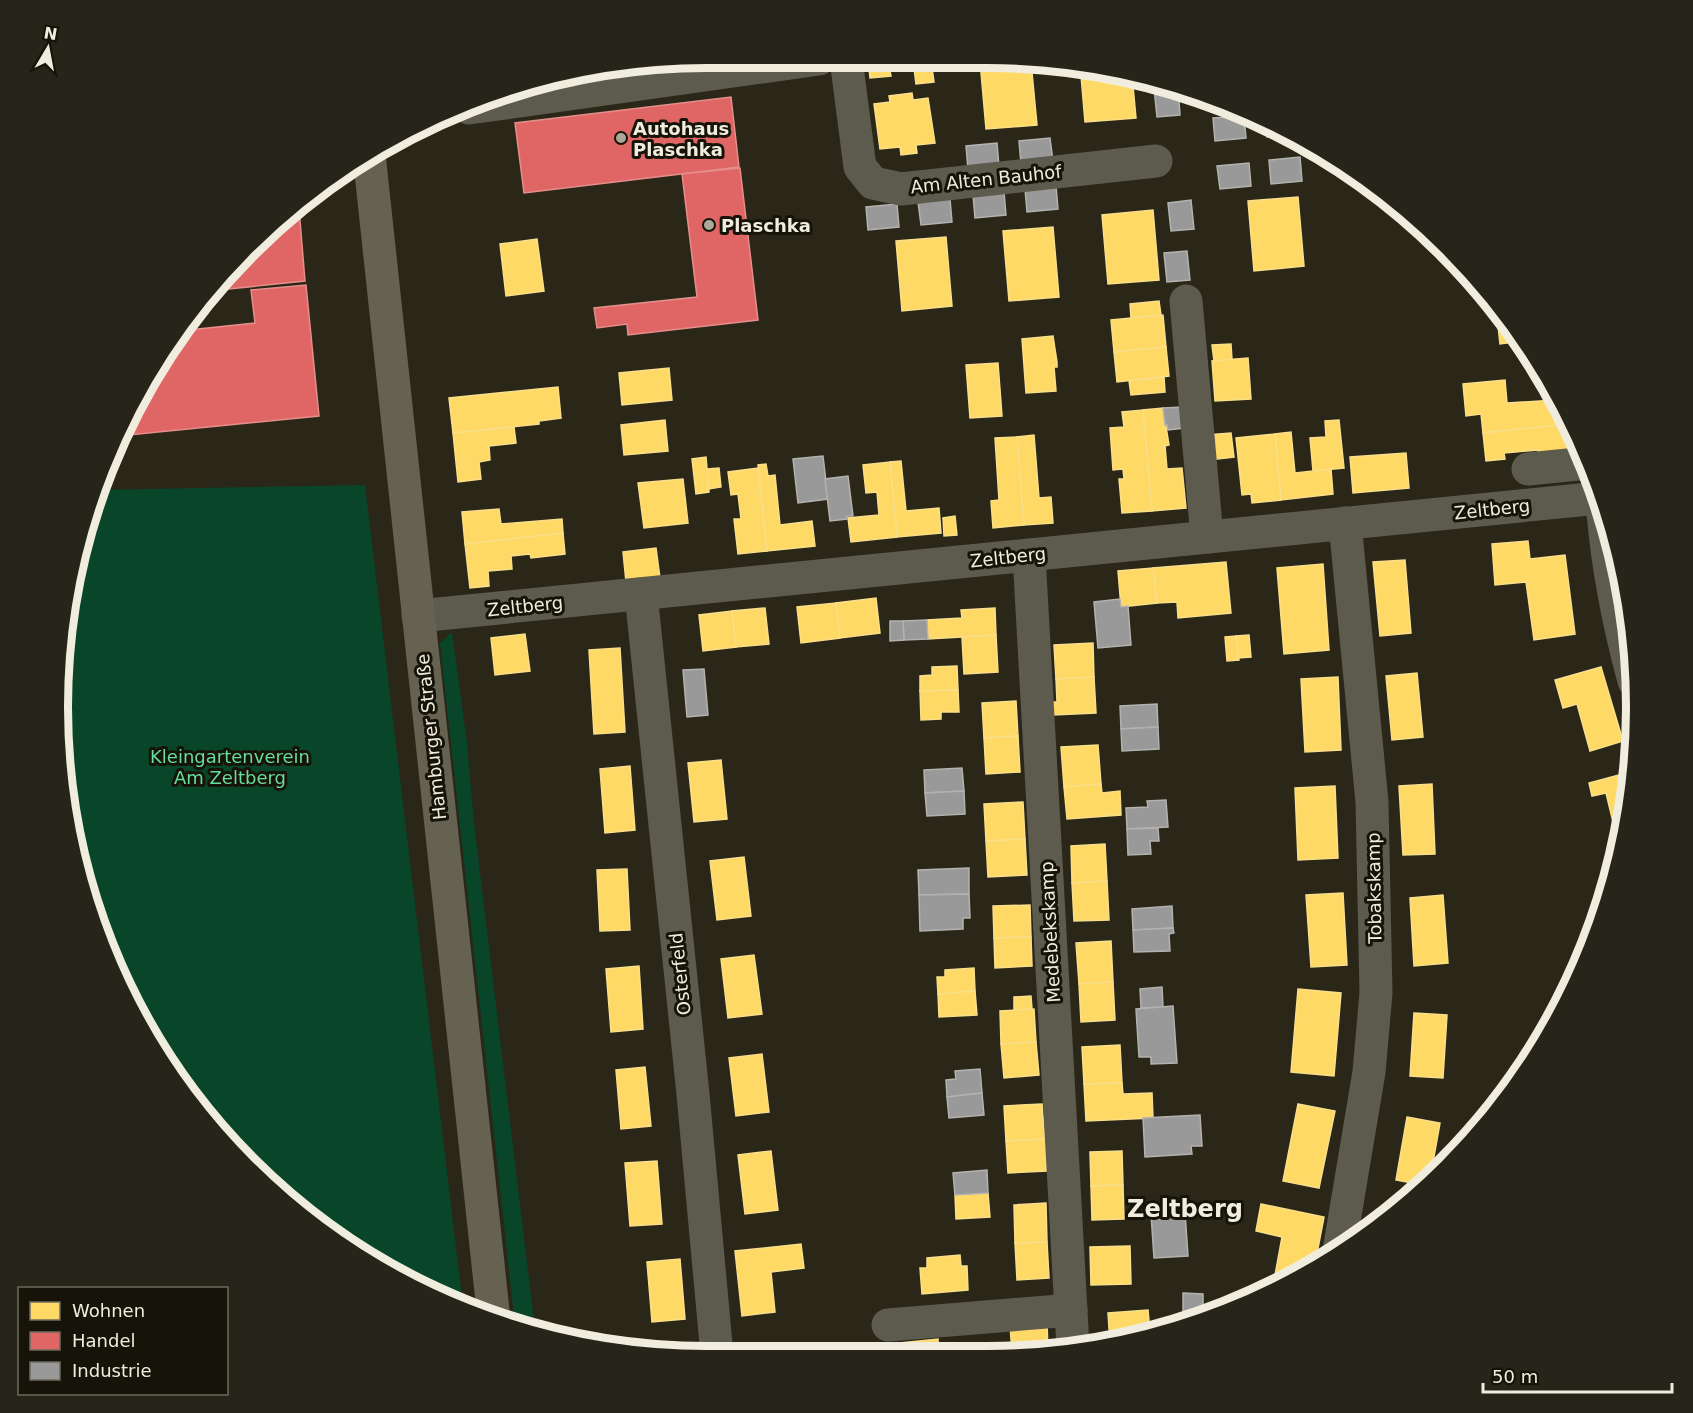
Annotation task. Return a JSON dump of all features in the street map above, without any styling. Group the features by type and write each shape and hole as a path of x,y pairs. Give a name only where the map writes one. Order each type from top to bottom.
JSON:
{"main road":[{"name":"Hamburger Straße","path":"370,163 493,1309"}],"street":[{"path":"491,105 755,68"},
{"name":"Am Alten Bauhof","path":"847,68 860,167 873,183 901,189 1156,161"},
{"path":"1186,301 1207,537"},
{"path":"1528,469 1578,464"},
{"name":"Zeltberg","path":"418,616 1591,499"},
{"name":"Tobakskamp","path":"1341,1239 1369,1072 1376,993 1372,802 1345,523"},
{"name":"Medebekskamp","path":"1029,555 1073,1340"},
{"path":"1610,567 1620,628"},
{"name":"Osterfeld","path":"641,594 693,1094 716,1346"},
{"path":"888,1324 1071,1310"}],"green space":[{"name":"Kleingartenverein Am Zeltberg","path":"365,485 462,1297 424,1280 351,1238 285,1187 255,1158 226,1128 175,1062 133,989 116,951 89,872 80,831 73,790 68,706 73,623 80,582 89,541 105,490"},
{"path":"452,632 534,1322 514,1316 440,643"}],"building: Wohnen":[{"path":"869,68 889,68 891,76 870,78"},
{"path":"914,68 932,68 934,82 916,84"},
{"path":"981,68 1032,69 1037,125 986,129"},
{"path":"1081,75 1133,85 1136,118 1085,122"},
{"path":"912,93 913,100 928,98 935,143 916,145 917,153 901,155 900,147 880,149 874,104 890,102 889,96"},
{"path":"1298,197 1304,266 1254,271 1248,201"},
{"path":"1153,210 1159,280 1108,284 1102,215"},
{"path":"1053,227 1059,297 1009,301 1003,231"},
{"path":"946,237 952,306 902,311 896,241"},
{"path":"537,239 544,291 506,296 500,244"},
{"path":"1159,301 1161,315 1131,318 1130,304"},
{"path":"1163,315 1166,347 1114,352 1111,320"},
{"path":"1499,326 1512,342 1500,344"},
{"path":"1053,336 1057,362 1057,367 1054,367 1056,391 1026,393 1022,339"},
{"path":"1231,344 1232,360 1214,361 1212,345"},
{"path":"1166,347 1169,376 1117,382 1114,352"},
{"path":"1248,358 1251,399 1215,401 1212,361"},
{"path":"998,363 1002,416 970,418 966,365"},
{"path":"669,368 672,400 622,405 619,373"},
{"path":"1164,377 1165,392 1131,395 1129,381"},
{"path":"1505,380 1507,403 1547,401 1560,425 1483,433 1481,414 1466,416 1463,384"},
{"path":"558,387 561,418 539,421 539,424 453,433 449,398"},
{"path":"1163,408 1169,445 1165,446 1167,469 1182,468 1186,508 1152,511 1143,410"},
{"path":"1143,410 1152,511 1122,513 1119,479 1124,479 1123,469 1113,470 1110,428 1124,427 1122,412"},
{"path":"665,420 668,451 624,455 621,425"},
{"path":"1339,420 1344,468 1313,471 1310,438 1326,437 1325,421"},
{"path":"1560,425 1573,458 1540,461 1538,450 1504,453 1505,459 1486,461 1483,433"},
{"path":"514,427 516,443 489,446 490,460 479,462 481,479 458,482 453,433"},
{"path":"1291,432 1295,473 1331,469 1333,494 1281,500 1275,434"},
{"path":"1231,433 1234,457 1209,460 1206,435"},
{"path":"1275,434 1281,500 1252,503 1251,494 1242,495 1236,438"},
{"path":"1034,435 1039,498 1051,497 1053,523 1024,525 1017,437"},
{"path":"1017,437 1024,525 993,528 991,501 999,500 995,438"},
{"path":"1406,453 1409,488 1353,493 1350,457"},
{"path":"706,457 709,492 696,494 692,459"},
{"path":"901,461 906,511 939,508 941,533 897,537 890,462"},
{"path":"890,462 897,537 851,542 848,518 879,515 877,492 866,493 863,465"},
{"path":"766,464 768,476 775,475 780,525 812,521 815,546 767,551 758,465"},
{"path":"719,468 721,487 709,489 707,469"},
{"path":"758,468 767,551 738,554 734,519 741,519 738,494 731,495 728,472"},
{"path":"683,479 688,523 644,528 638,483"},
{"path":"499,509 501,524 562,519 563,533 465,544 462,512"},
{"path":"955,516 957,535 944,536 943,518"},
{"path":"563,533 565,554 531,558 530,554 511,556 512,569 488,571 489,586 470,588 465,544"},
{"path":"1528,541 1530,559 1565,555 1575,634 1534,640 1526,582 1495,585 1492,544"},
{"path":"656,548 660,578 626,582 623,552"},
{"path":"1405,560 1411,633 1380,636 1373,562"},
{"path":"1226,562 1231,613 1178,618 1177,602 1157,603 1153,568"},
{"path":"1323,564 1329,650 1284,654 1277,568"},
{"path":"1153,568 1157,603 1121,607 1118,571"},
{"path":"876,598 880,633 840,638 836,603"},
{"path":"836,603 840,638 801,643 797,607"},
{"path":"765,608 769,644 736,647 732,611"},
{"path":"995,608 996,635 928,639 927,620 962,618 961,610"},
{"path":"732,611 736,647 703,651 699,615"},
{"path":"525,634 530,671 495,675 491,638"},
{"path":"996,635 998,672 964,674 962,637"},
{"path":"1249,635 1251,657 1238,658 1236,636"},
{"path":"1236,636 1239,660 1227,661 1225,637"},
{"path":"1093,643 1094,677 1056,679 1054,645"},
{"path":"620,648 625,732 594,734 589,650"},
{"path":"957,666 958,690 920,691 920,676 932,675 932,667"},
{"path":"1601,667 1623,741 1590,751 1577,704 1563,708 1555,680"},
{"path":"1417,673 1423,737 1392,740 1386,676"},
{"path":"1094,677 1096,713 1053,715 1053,702 1057,702 1056,679"},
{"path":"1338,677 1341,750 1305,752 1301,679"},
{"path":"958,690 959,712 941,712 941,719 921,720 920,691"},
{"path":"1016,701 1018,736 984,738 982,703"},
{"path":"1018,736 1020,772 986,774 984,738"},
{"path":"1098,745 1101,784 1064,787 1061,747"},
{"path":"721,760 727,819 694,822 688,763"},
{"path":"630,766 635,830 605,833 600,769"},
{"path":"1621,774 1614,826 1606,793 1592,796 1589,783"},
{"path":"1101,784 1102,793 1120,791 1121,815 1067,819 1064,787"},
{"path":"1432,784 1435,854 1403,855 1399,786"},
{"path":"1335,786 1338,858 1298,860 1295,788"},
{"path":"1023,802 1025,839 986,841 984,804"},
{"path":"1025,839 1027,875 988,877 986,841"},
{"path":"1105,844 1107,881 1072,883 1071,846"},
{"path":"744,857 751,916 717,920 710,861"},
{"path":"627,869 630,930 600,931 597,870"},
{"path":"1107,881 1109,920 1074,921 1072,883"},
{"path":"1343,893 1347,965 1311,967 1306,895"},
{"path":"1443,895 1448,963 1414,966 1410,898"},
{"path":"1030,905 1031,937 994,938 993,906"},
{"path":"1031,937 1032,966 995,968 994,938"},
{"path":"1111,941 1113,982 1079,984 1076,943"},
{"path":"754,955 762,1014 728,1018 721,959"},
{"path":"639,966 643,1029 611,1032 606,969"},
{"path":"974,968 975,991 938,994 937,977 945,977 945,970"},
{"path":"1113,982 1115,1020 1081,1022 1079,984"},
{"path":"1298,989 1341,993 1334,1076 1291,1072"},
{"path":"975,991 977,1015 939,1017 938,994"},
{"path":"1031,996 1032,1009 1014,1010 1014,997"},
{"path":"1034,1009 1036,1042 1001,1044 1000,1011"},
{"path":"1414,1013 1447,1015 1443,1078 1410,1076"},
{"path":"1036,1042 1039,1075 1004,1078 1001,1044"},
{"path":"1120,1045 1122,1083 1084,1084 1082,1047"},
{"path":"762,1054 769,1112 736,1116 729,1058"},
{"path":"645,1067 651,1126 621,1129 616,1070"},
{"path":"1122,1083 1123,1094 1152,1093 1153,1118 1086,1121 1084,1084"},
{"path":"1042,1104 1045,1139 1006,1141 1004,1106"},
{"path":"1298,1104 1335,1111 1319,1188 1283,1181"},
{"path":"1407,1117 1440,1123 1433,1163 1412,1183 1396,1180"},
{"path":"1045,1139 1047,1171 1008,1173 1006,1141"},
{"path":"771,1151 778,1210 745,1214 738,1155"},
{"path":"1122,1151 1123,1185 1091,1186 1090,1152"},
{"path":"657,1161 662,1224 630,1226 625,1163"},
{"path":"1123,1185 1124,1219 1092,1220 1091,1186"},
{"path":"988,1193 990,1217 956,1219 955,1195"},
{"path":"1046,1203 1047,1242 1015,1243 1014,1205"},
{"path":"1261,1204 1324,1217 1317,1253 1275,1277 1282,1237 1256,1231"},
{"path":"1047,1242 1049,1278 1017,1280 1015,1243"},
{"path":"801,1244 804,1268 771,1272 775,1312 742,1316 735,1251"},
{"path":"1130,1246 1131,1284 1091,1285 1090,1247"},
{"path":"960,1255 961,1266 967,1266 968,1290 922,1294 920,1268 927,1268 927,1258"},
{"path":"680,1259 685,1319 652,1322 647,1262"},
{"path":"1148,1310 1149,1325 1109,1333 1108,1313"},
{"path":"1047,1323 1048,1342 1011,1345 1010,1325"},
{"path":"938,1339 938,1346 870,1346"}],"building: Handel":[{"path":"731,97 739,167 524,193 515,123"},
{"path":"740,168 758,320 628,335 627,324 597,328 594,308 697,297 682,174"},
{"path":"300,215 305,281 229,289 225,287 226,285"},
{"path":"306,285 319,416 129,435 153,387 191,330 255,323 251,290"}],"building: Industrie":[{"path":"1154,90 1179,97 1180,115 1157,117"},
{"path":"1233,117 1245,122 1246,138 1215,141 1213,118"},
{"path":"1050,138 1053,161 1021,164 1019,141"},
{"path":"997,143 999,166 968,169 966,146"},
{"path":"1300,157 1302,181 1271,184 1269,160"},
{"path":"1249,163 1251,186 1220,189 1217,166"},
{"path":"1056,186 1058,209 1027,212 1025,189"},
{"path":"1004,192 1006,215 975,218 973,195"},
{"path":"950,199 952,222 921,225 918,202"},
{"path":"1191,200 1194,229 1171,231 1168,203"},
{"path":"897,204 899,227 868,230 866,207"},
{"path":"1187,251 1190,280 1167,282 1164,253"},
{"path":"1183,407 1185,428 1168,430 1165,425 1163,408"},
{"path":"823,456 828,499 798,503 793,459"},
{"path":"848,476 853,516 830,521 825,479"},
{"path":"1120,599 1121,607 1128,606 1131,645 1098,648 1094,602"},
{"path":"927,620 928,639 904,640 903,621"},
{"path":"890,621 903,621 904,640 890,641"},
{"path":"704,669 708,715 687,717 683,670"},
{"path":"1157,704 1158,727 1121,729 1120,706"},
{"path":"1158,727 1159,749 1122,751 1121,729"},
{"path":"962,768 964,791 925,793 924,770"},
{"path":"964,791 965,814 927,816 925,793"},
{"path":"1166,800 1168,827 1127,829 1126,808 1148,807 1147,801"},
{"path":"1158,828 1159,841 1150,841 1151,854 1128,855 1127,829"},
{"path":"969,868 969,894 919,895 918,870"},
{"path":"969,894 970,918 963,918 963,929 920,931 919,895"},
{"path":"1172,906 1173,928 1133,930 1132,909"},
{"path":"1173,928 1174,933 1169,934 1170,951 1134,952 1133,930"},
{"path":"1162,987 1163,1007 1141,1008 1140,989"},
{"path":"1173,1006 1177,1063 1151,1064 1151,1057 1139,1057 1136,1009"},
{"path":"980,1069 982,1093 947,1097 946,1080 956,1079 955,1071"},
{"path":"982,1093 984,1115 949,1118 947,1097"},
{"path":"1200,1115 1202,1146 1191,1146 1192,1154 1145,1157 1143,1118"},
{"path":"987,1170 988,1193 955,1195 953,1173"},
{"path":"1185,1212 1188,1256 1154,1258 1151,1214"},
{"path":"1183,1293 1203,1294 1203,1308 1183,1315"}],"place":[{"name":"Autohaus Plaschka","path":"621,138"},
{"name":"Plaschka","path":"709,225"}],"district":[{"name":"Zeltberg","path":"1185,1209"}]}
